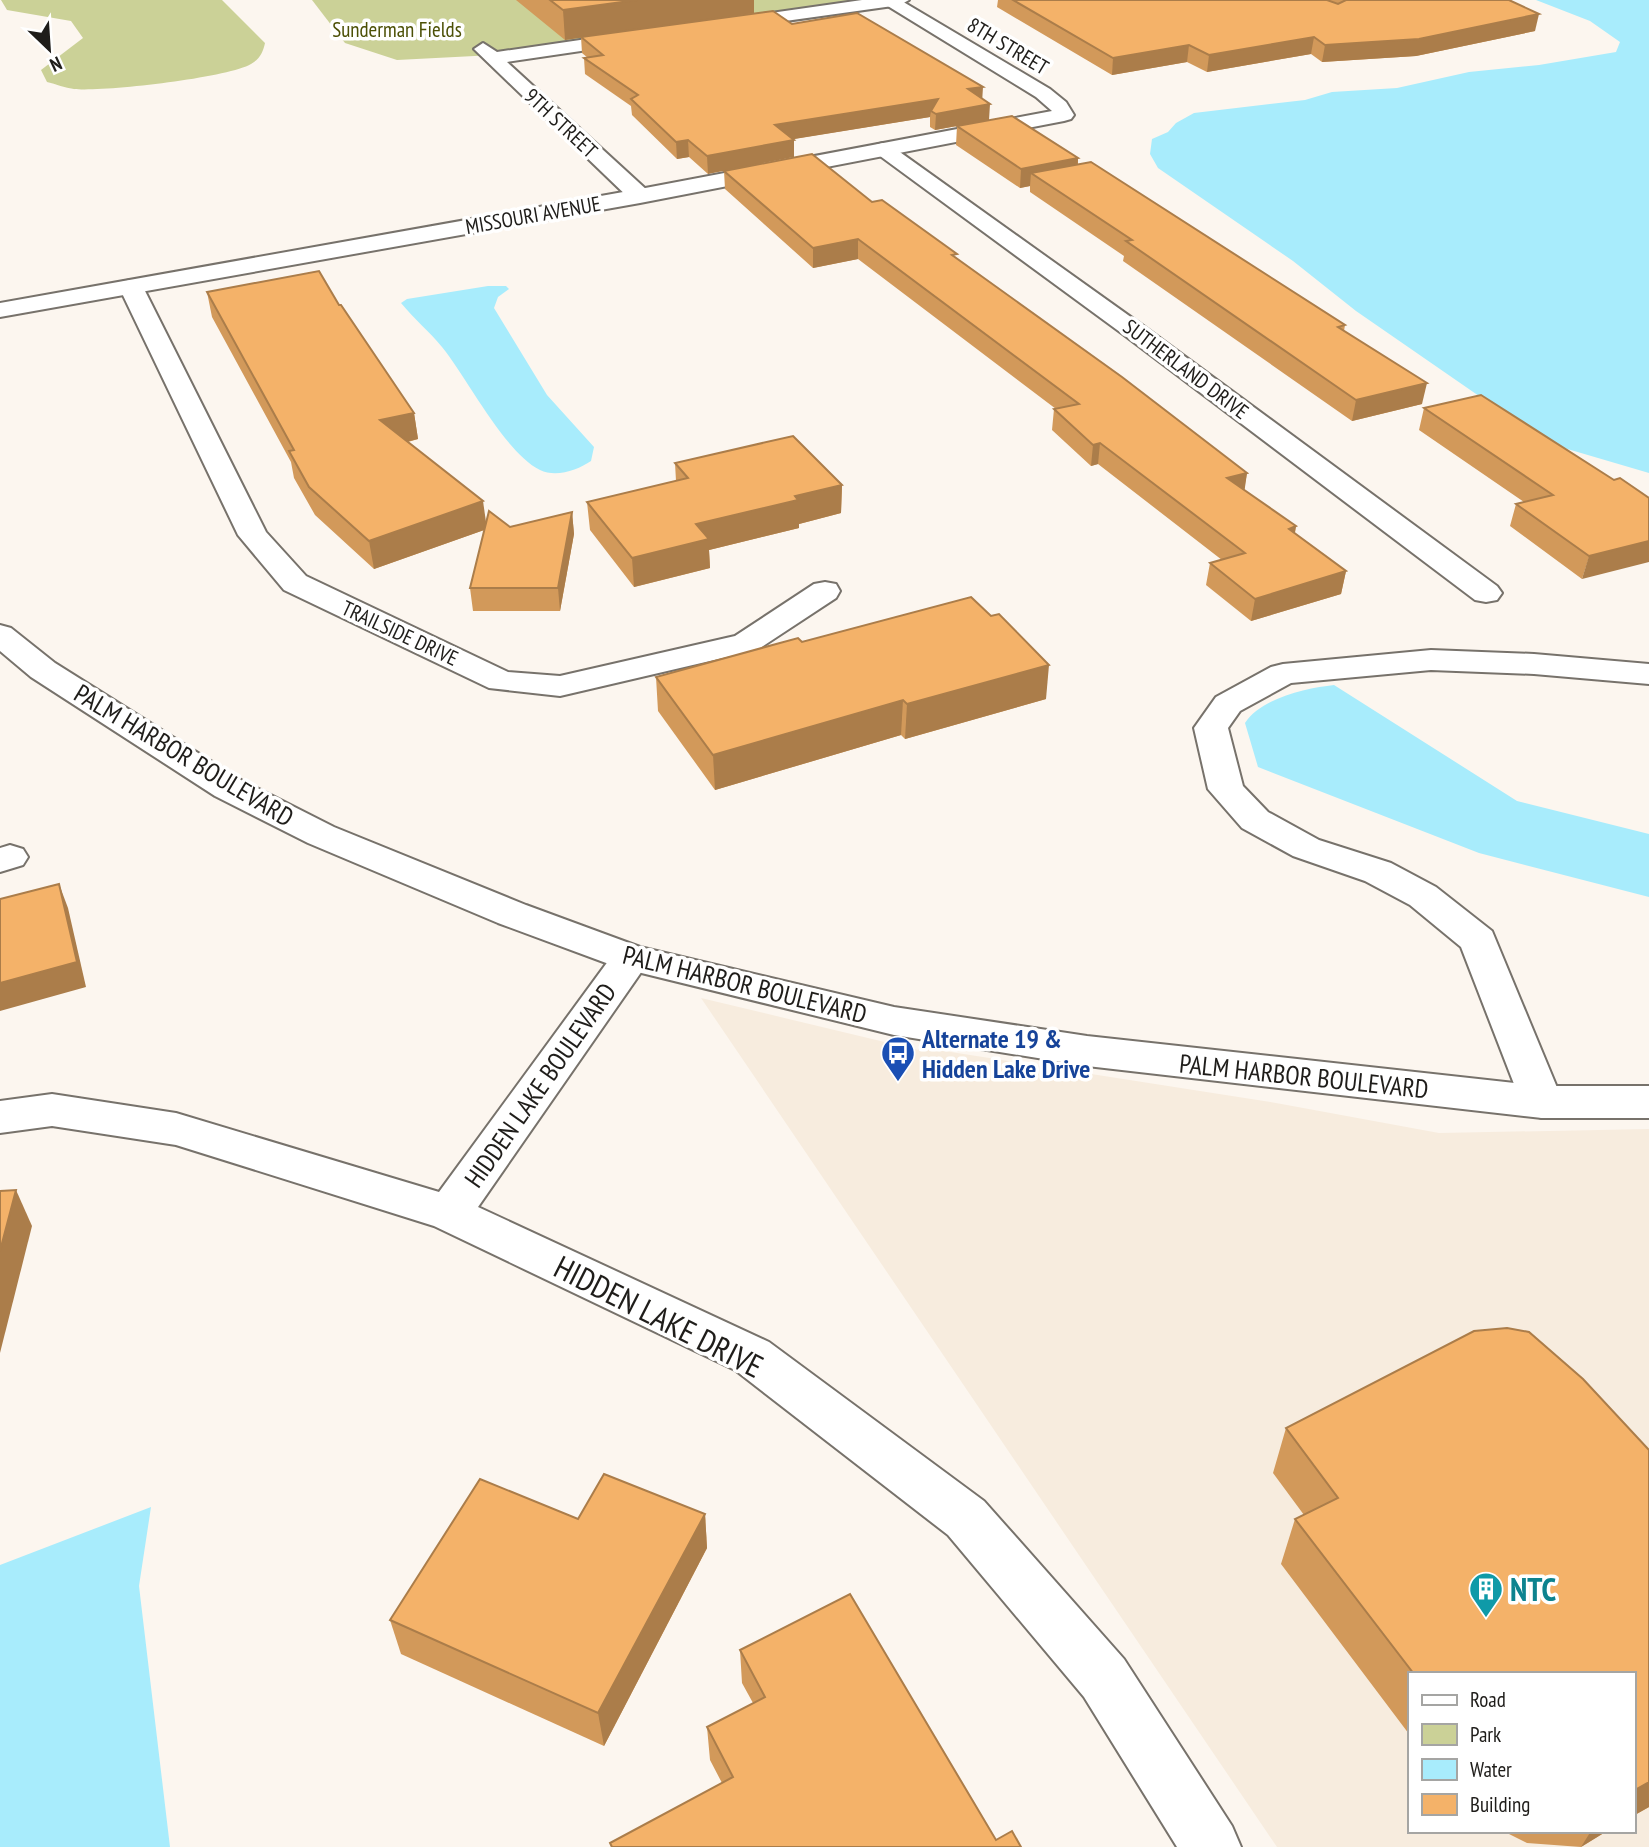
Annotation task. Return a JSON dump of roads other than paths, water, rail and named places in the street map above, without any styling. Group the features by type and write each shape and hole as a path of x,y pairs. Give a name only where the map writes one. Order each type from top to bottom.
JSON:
{"street":[{"path":"712,27 892,1"},
{"name":"8TH STREET","path":"892,1 1043,93 1059,106 1064,115"},
{"name":"9TH STREET","path":"640,196 488,54 657,35"},
{"name":"MISSOURI AVENUE","path":"0,310 640,196 1064,115"},
{"name":"SUTHERLAND DRIVE","path":"883,149 1133,330 1486,593"},
{"name":"TRAILSIDE DRIVE","path":"131,287 254,536 295,583 501,681 560,686 746,643 825,592"},
{"name":"PALM HARBOR BOULEVARD","path":"0,635 43,670 228,788 263,806 321,835 512,914 631,958 894,1021 1087,1051 1542,1102 1649,1102"},
{"path":"1542,1102 1478,940 1423,896 1378,872 1306,848 1255,820 1226,789 1211,728 1228,704 1283,674 1431,660 1534,664 1649,674"},
{"name":"HIDDEN LAKE BOULEVARD","path":"449,1213 631,958"},
{"name":"HIDDEN LAKE DRIVE","path":"0,1117 52,1110 176,1129 449,1213 752,1356 966,1518 1104,1678 1211,1847"}],"water":[{"path":"1536,0 1649,0 1649,473 1547,443 1356,311 1293,261 1158,168 1150,154 1152,139 1168,132 1176,123 1194,113 1305,100 1332,92 1397,88 1469,72 1539,65 1616,52 1620,42 1590,21"},
{"path":"488,286 506,286 509,289 498,297 494,308 547,395 594,447 591,461 586,464 567,472 553,473 540,470 527,461 500,432 442,347 401,303 407,299"},
{"path":"1334,685 1517,801 1649,834 1649,897 1479,853 1258,767 1245,723 1252,714 1285,696"},
{"path":"151,1507 139,1586 170,1847 0,1847 0,1565"}],"place":[{"name":"Alternate 19 & Hidden Lake Drive","path":"898,1083"},
{"name":"NTC","path":"1486,1619"}],"park label":[{"name":"Sunderman Fields","path":"397,29"}]}
